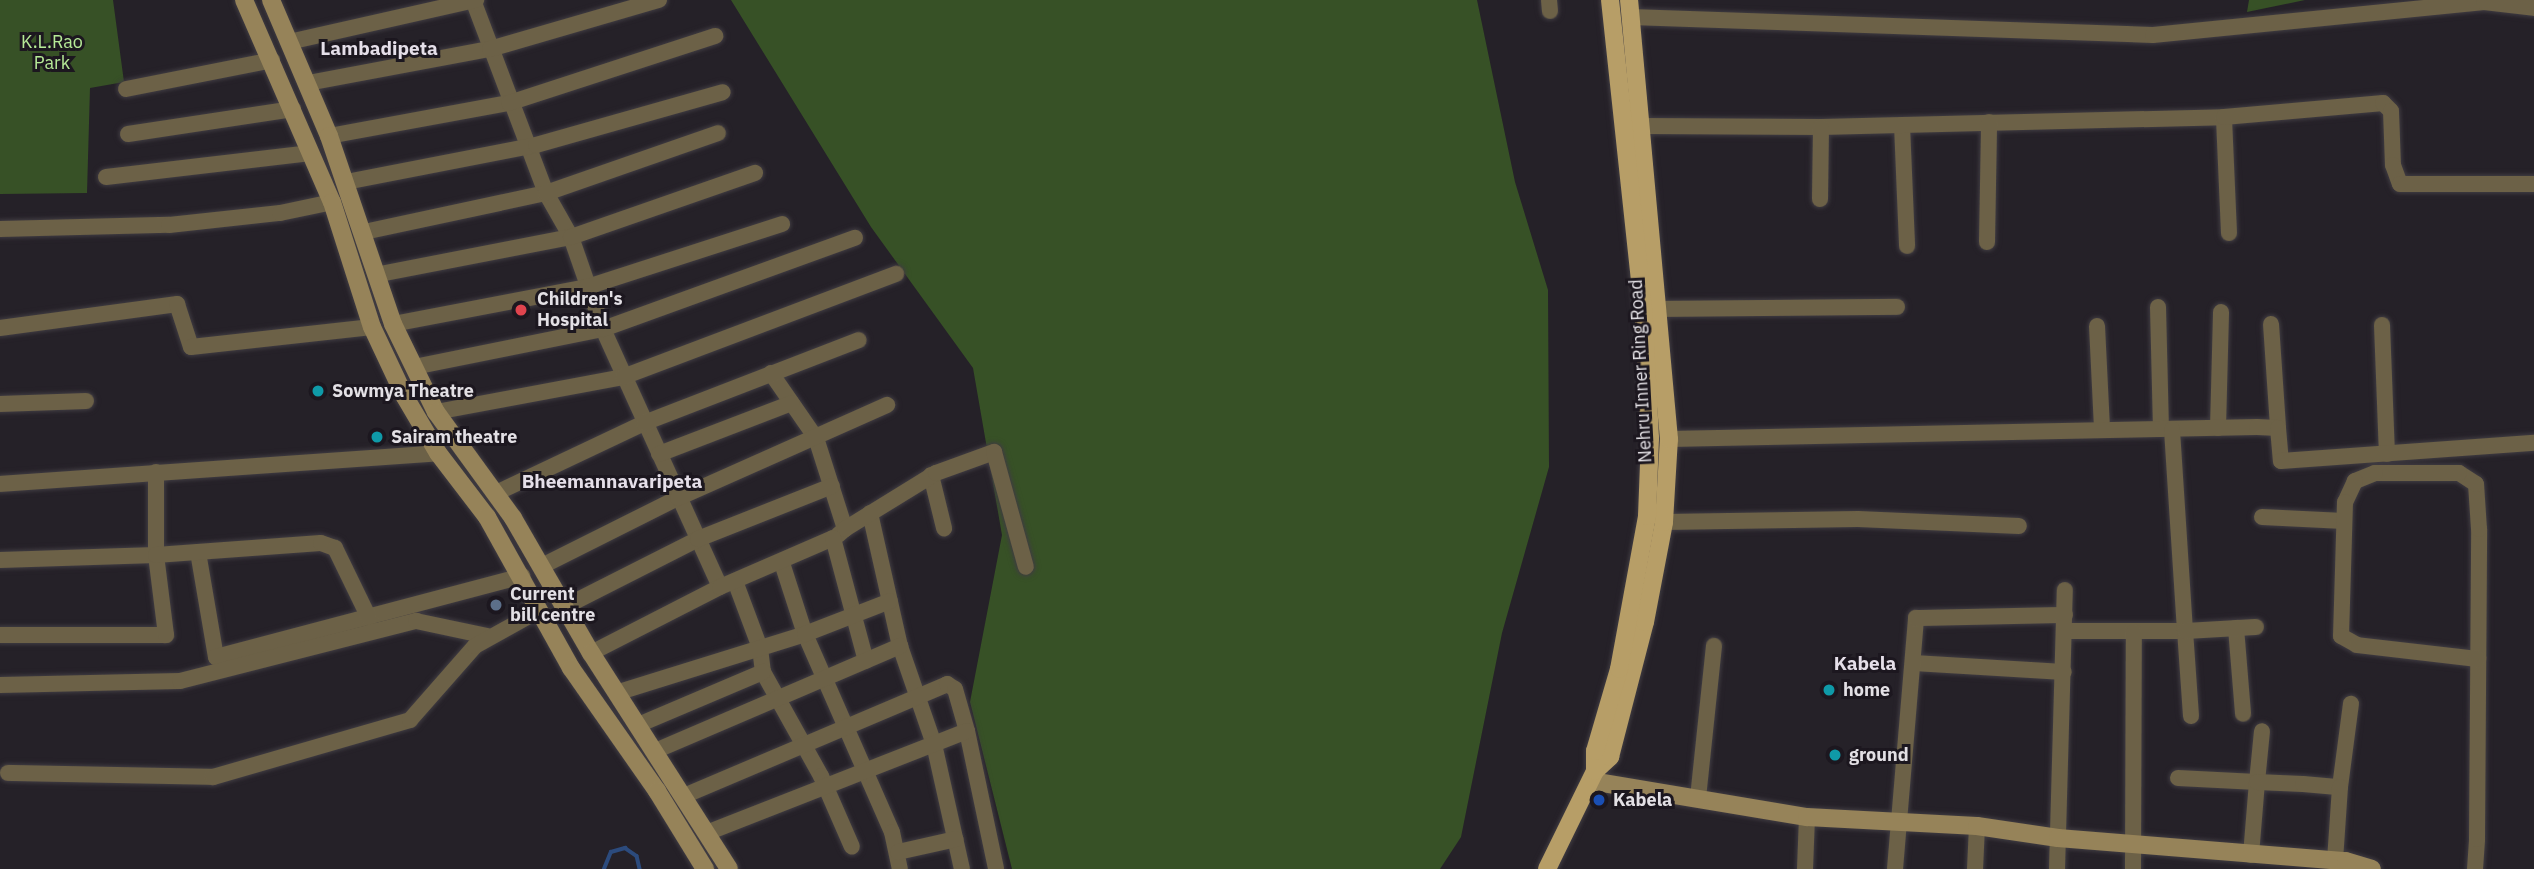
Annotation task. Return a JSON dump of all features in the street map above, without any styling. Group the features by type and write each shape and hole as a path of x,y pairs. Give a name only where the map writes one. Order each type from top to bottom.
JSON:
{"main road":[{"name":"Nehru Inner Ring Road","path":"1593,776 1595,751 1619,669 1647,516 1650,438 1644,318 1610,0"},
{"name":"Nehru Inner Ring Road","path":"1550,869 1593,776 1610,757 1622,717 1664,522 1669,439 1660,309 1630,8"}],"street":[{"path":"244,0 332,202 372,327 439,453 500,538 571,668 657,791 705,869"},
{"path":"271,0 329,136 380,274 393,324 436,412 519,527 591,653 686,795 729,869"},
{"path":"289,42 474,0 509,103 546,193 571,237 587,287 623,377 698,538 728,584 760,648 763,672 826,786 852,847"},
{"path":"308,83 490,50 659,0"},
{"path":"1630,8 2153,34 2484,2 2534,8"},
{"path":"329,136 509,103 715,36"},
{"path":"125,89 272,60"},
{"path":"346,182 527,147 723,92"},
{"path":"1642,126 1821,127 2224,117 2383,103 2391,111 2393,165 2400,184 2534,184"},
{"path":"128,134 293,108"},
{"path":"2224,117 2229,233"},
{"path":"1987,242 1989,122"},
{"path":"1902,125 1907,246"},
{"path":"1820,199 1821,127"},
{"path":"364,232 546,193 718,132"},
{"path":"106,177 311,153"},
{"path":"380,274 571,237 755,173"},
{"path":"0,229 169,225 281,214 332,202"},
{"path":"393,324 587,287 782,224"},
{"path":"414,368 603,329 855,238"},
{"path":"436,412 623,377 896,274"},
{"path":"0,328 177,304 191,347 372,327"},
{"path":"1660,309 1897,307"},
{"path":"2158,307 2191,716"},
{"path":"2218,428 2221,312"},
{"path":"2271,324 2281,461 2534,443"},
{"path":"2382,325 2387,454"},
{"path":"2097,326 2102,429"},
{"path":"496,492 644,424 859,340"},
{"path":"771,373 816,438 832,485 853,617 866,661"},
{"path":"0,404 86,401"},
{"path":"659,454 792,403"},
{"path":"542,566 678,498 887,405"},
{"path":"1669,439 2102,429 2278,428"},
{"path":"591,653 728,584 782,563 839,534 931,475 989,452 998,455 1009,515 1026,567"},
{"path":"0,484 439,453"},
{"path":"0,635 166,635 156,555 156,472"},
{"path":"2475,869 2478,659 2479,529 2474,480 2459,473 2365,475 2350,488 2344,521 2339,625 2347,642 2478,659"},
{"path":"931,475 944,528"},
{"path":"566,606 698,538 832,485"},
{"path":"870,513 900,646 915,696 934,744 962,869"},
{"path":"2262,517 2344,521"},
{"path":"1664,522 1858,519 2019,526"},
{"path":"500,538 519,527"},
{"path":"0,560 156,555 330,544 369,618"},
{"path":"198,552 216,657 522,576"},
{"path":"782,563 805,634 847,724 898,852 900,869"},
{"path":"2057,869 2065,590"},
{"path":"616,693 805,634 890,601"},
{"path":"8,774 224,775 410,720 487,636 540,610"},
{"path":"1895,869 1916,618 2065,623 2134,632 2256,627"},
{"path":"0,685 180,681 416,621 487,636"},
{"path":"2236,628 2243,714"},
{"path":"2133,869 2134,632"},
{"path":"655,751 778,701 900,646"},
{"path":"1698,798 1714,646"},
{"path":"1914,663 2064,673"},
{"path":"638,725 763,672"},
{"path":"686,795 915,696 952,686 967,731 996,869"},
{"path":"2335,860 2340,787 2351,704"},
{"path":"709,832 967,731"},
{"path":"2251,855 2262,731"},
{"path":"1593,776 1807,817 1897,825 1977,826 2058,838 2335,860 2372,869"},
{"path":"2179,778 2340,787"},
{"path":"1805,869 1807,817"},
{"path":"1975,869 1977,826"},
{"path":"898,852 956,839"}],"green space":[{"name":"K.L.Rao Park","path":"0,0 113,0 124,82 90,88 87,193 0,194"},
{"path":"731,0 1477,0 1515,182 1548,290 1549,467 1502,633 1461,837 1440,869 1012,869 970,702 1002,535 973,368 871,227"},
{"path":"2249,0 2305,0 2247,12"}],"waterway":[{"path":"604,869 611,852 625,848 637,856 640,869"}],"place":[{"name":"Children's Hospital","path":"521,310"},
{"name":"Sowmya Theatre","path":"318,391"},
{"name":"Sairam theatre","path":"377,437"},
{"name":"Current bill centre","path":"496,605"},
{"name":"home","path":"1829,690"},
{"name":"ground","path":"1835,755"},
{"name":"Kabela","path":"1599,800"}],"district":[{"name":"Lambadipeta","path":"379,49"},
{"name":"Bheemannavaripeta","path":"612,482"},
{"name":"Kabela","path":"1865,664"}]}
